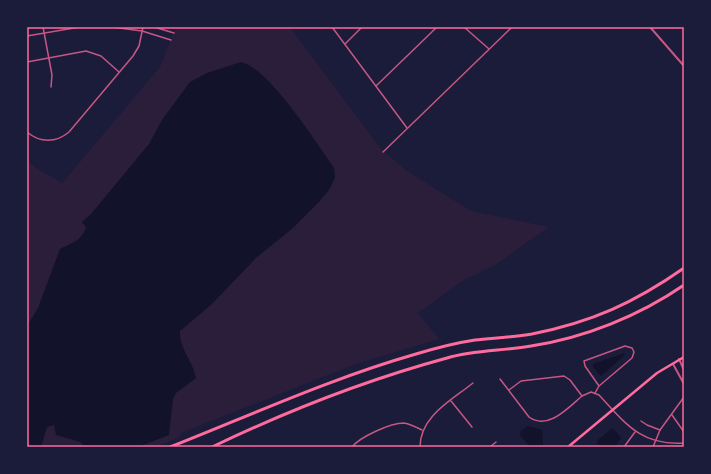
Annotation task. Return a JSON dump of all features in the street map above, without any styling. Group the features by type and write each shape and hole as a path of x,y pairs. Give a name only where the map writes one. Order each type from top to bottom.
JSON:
{"highway":[{"path":"170,447 287,400 414,355 469,342 531,334 601,316 648,293 684,268"},
{"path":"212,447 316,402 433,362 466,354 553,342 598,328 630,316 684,285"}],"main road":[{"path":"568,447 657,373 678,359 684,357"}],"street":[{"path":"43,27 52,75 51,87"},
{"path":"27,36 80,27"},
{"path":"112,27 142,31 171,40"},
{"path":"27,132 36,138 48,141 65,136 136,52 143,27"},
{"path":"154,27 174,33"},
{"path":"332,27 407,128"},
{"path":"345,44 362,27"},
{"path":"376,86 438,27"},
{"path":"464,27 489,49"},
{"path":"383,152 512,27"},
{"path":"650,27 684,66"},
{"path":"27,62 81,51 91,52 101,56 120,72"},
{"path":"595,393 599,386 632,358 634,352 632,348 625,346 584,361 585,366 599,386"},
{"path":"678,359 684,370"},
{"path":"672,363 684,384"},
{"path":"509,390 522,381 561,376 570,380 582,396"},
{"path":"500,379 530,417 535,420 555,418 582,396 587,393 595,393 635,432 654,440 684,443"},
{"path":"420,447 422,430 431,417 473,383"},
{"path":"653,447 654,440 660,430 684,397"},
{"path":"451,401 472,427"},
{"path":"672,415 684,432"},
{"path":"641,421 660,430"},
{"path":"352,447 357,440 397,424 405,423 422,430"},
{"path":"624,447 635,432"},
{"path":"490,447 496,442"}],"shaded area":[{"path":"179,27 290,27 381,149 407,171 471,211 549,227 495,265 464,280 418,313 439,339 353,365 181,433 180,437 155,447 27,447 27,160 38,169 62,183 160,67 175,29"},
{"path":"241,62 252,67 265,77 278,91 334,168 335,178 329,190 293,228 256,258 212,304 180,331 182,344 196,378 176,393 173,399 169,435 138,447 85,447 80,442 56,435 54,425 47,427 41,447 27,447 27,326 38,308 60,249 76,241 82,236 86,227 82,222 91,214 149,144 162,120 190,82 207,73"},
{"path":"624,353 625,355 601,376 593,367 593,364"},
{"path":"528,426 542,430 543,447 530,447 520,435 521,431"},
{"path":"611,429 614,429 621,438 615,447 602,447 597,443 598,440"}]}
